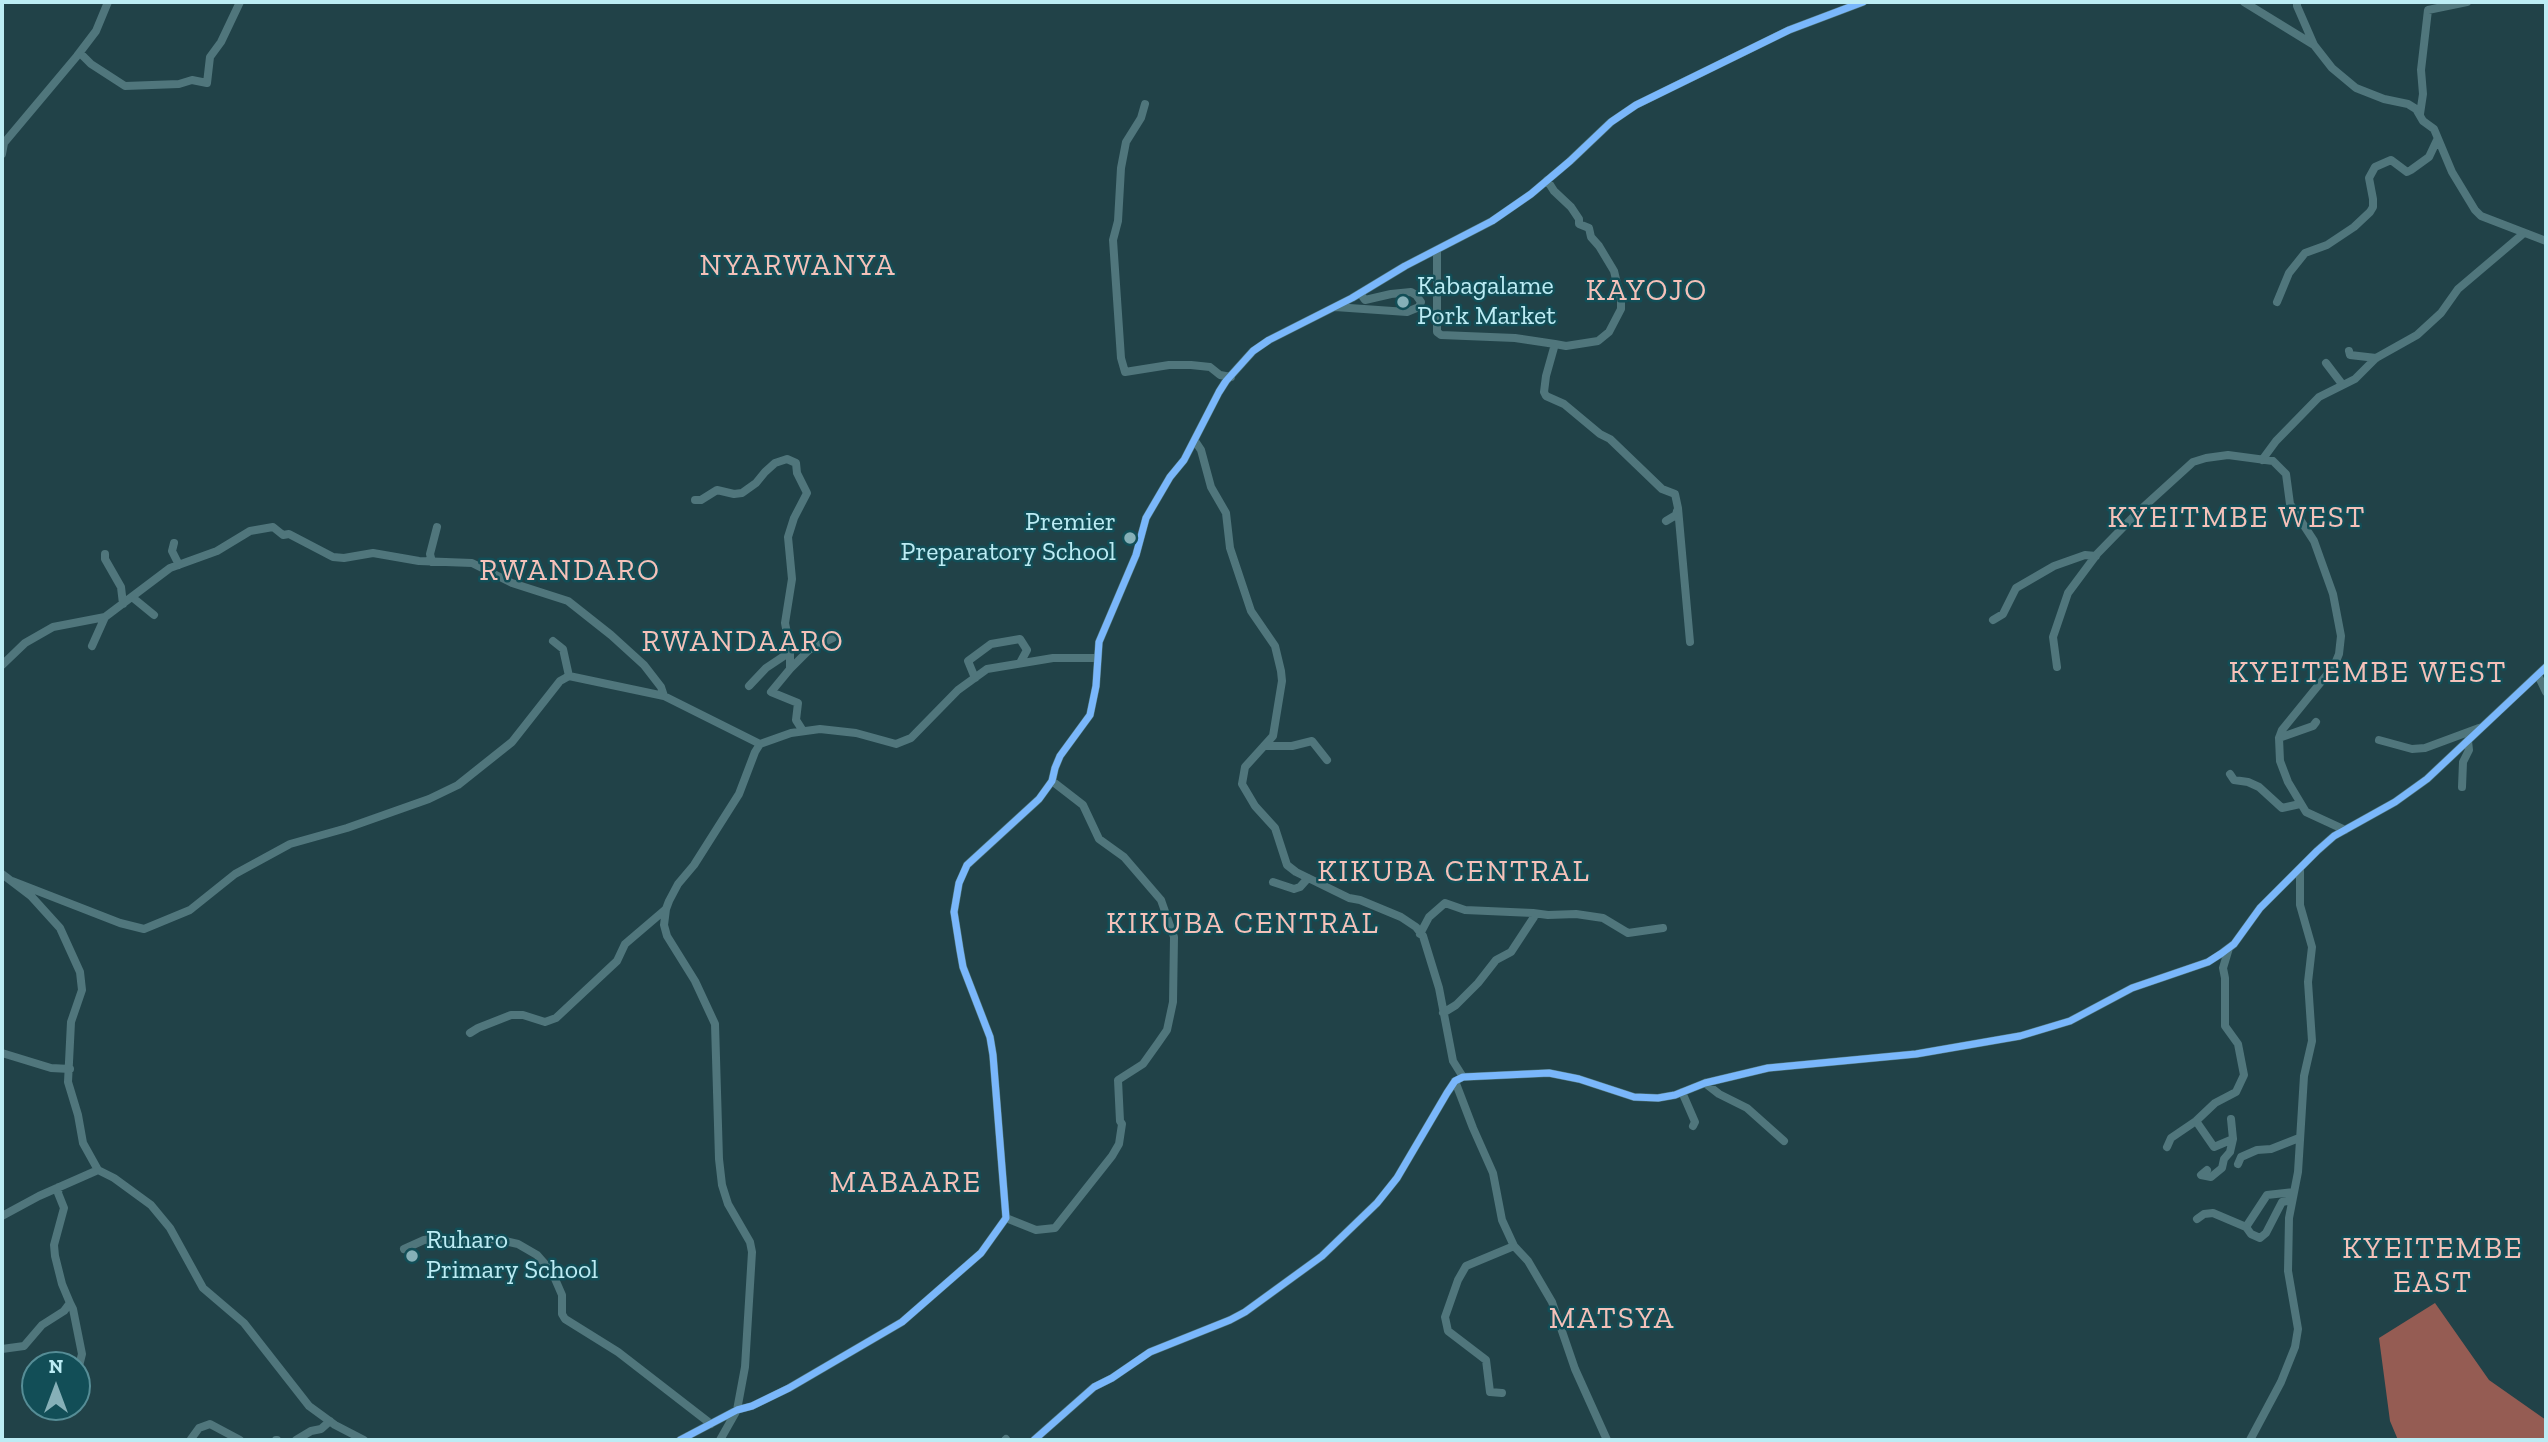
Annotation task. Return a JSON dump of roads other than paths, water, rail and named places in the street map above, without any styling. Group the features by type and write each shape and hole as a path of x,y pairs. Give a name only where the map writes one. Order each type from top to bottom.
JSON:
{"street":[{"path":"2,155 4,143 80,53 102,19 108,2"},
{"path":"80,53 91,64 125,86 179,84 192,79 207,83 210,57 240,2"},
{"path":"680,1440 737,1410 752,1406 789,1388 902,1322 981,1253 1006,1218 993,1055 990,1037 964,967 957,936 955,901 967,865 1031,808 1052,781 1060,756 1090,715 1096,686 1099,642 1136,555 1146,518 1195,441 1219,391 1253,351 1269,340 1492,221 1547,180 1611,122 1651,96 1789,30 1863,2"},
{"path":"2244,2 2314,44"},
{"path":"2297,2 2314,44 2332,68 2356,88 2384,99 2408,104 2434,129 2468,202 2481,216 2546,241"},
{"path":"2420,114 2423,93 2421,70 2428,10 2467,2"},
{"path":"1145,104 1126,142 1121,168 1118,221 1113,240 1121,358 1125,372 1169,365 1191,365 1210,367 1220,375 1231,377"},
{"path":"2277,302 2289,272 2305,253 2327,246 2370,212 2373,199 2369,178 2375,167 2391,160 2407,172 2429,157 2437,140"},
{"path":"1437,251 1436,317 1437,332 1441,335 1515,338 1566,346 1598,341 1609,332 1621,309 1622,300 1614,271 1591,237 1589,228 1579,224 1579,219 1571,207 1547,180"},
{"path":"2262,460 2268,450 2319,397 2355,379 2376,358 2423,330 2441,313 2458,289 2524,233"},
{"path":"1335,307 1407,313 1419,307 1421,302 1411,292 1365,300 1360,293"},
{"path":"1555,344 1546,376 1546,396 1564,404 1610,439 1662,489 1675,494 1690,642"},
{"path":"2349,351 2350,355 2376,358"},
{"path":"2326,363 2342,384"},
{"path":"1195,441 1201,450 1211,487 1226,513 1230,548 1251,611 1275,646 1281,671 1275,730 1266,746 1245,767 1242,785 1255,806 1275,828 1287,864 1308,878 1349,898 1401,917 1416,927 1426,942 1453,1061 1473,1128 1490,1163 1502,1220 1514,1246 1552,1302 1575,1369 1607,1440"},
{"path":"2268,450 2273,461 2286,474 2290,504 2314,541 2333,594 2341,636 2339,654 2334,666 2289,720 2279,738 2282,771 2306,812 2345,830"},
{"path":"2057,667 2053,637 2068,593 2096,556 2138,512 2193,462 2228,455 2273,461"},
{"path":"695,500 701,500 717,490 742,493 775,463 787,459 796,463 797,473 807,493 793,517 789,532 792,579 785,623 790,668"},
{"path":"1666,521 1676,515 1678,508"},
{"path":"2,665 25,643 53,627 106,617 170,568 216,551 250,531 272,527 283,535 289,534 333,557 373,554 432,562 472,563 512,583 568,601 638,659 661,687 664,696"},
{"path":"432,562 430,554 437,527"},
{"path":"174,543 172,551 179,565"},
{"path":"105,554 104,559 121,586 123,604"},
{"path":"1993,620 2003,614 2016,588 2054,566 2085,555 2096,556"},
{"path":"132,597 154,615"},
{"path":"92,646 106,617"},
{"path":"803,731 796,720 798,703 771,692 790,668 810,650 833,638"},
{"path":"975,678 968,661 991,644 1020,639 1027,650 1020,663"},
{"path":"553,641 563,649 569,676"},
{"path":"749,686 766,668 790,652"},
{"path":"12,881 120,923 144,929 190,910 235,874 290,844 347,828 429,799 458,785 512,742 560,681 569,676 664,696 760,744 803,731 842,731 896,744 911,738 958,690 988,669 1053,658 1097,658"},
{"path":"2167,1147 2171,1138 2196,1121 2215,1103 2236,1092 2244,1075 2238,1044 2225,1026 2222,968 2229,948 2260,908 2317,850 2345,830 2395,803 2427,779 2546,667"},
{"path":"2538,675 2546,692"},
{"path":"2279,738 2313,726 2316,722"},
{"path":"2379,740 2412,749 2425,748 2487,723"},
{"path":"1266,746 1292,746 1312,741 1327,760"},
{"path":"2462,787 2463,762 2469,750 2468,741"},
{"path":"720,1440 737,1410 746,1360 752,1252 750,1242 722,1185 715,1024 695,981 667,936 664,925 666,909 678,884 694,865 739,794 760,744"},
{"path":"2230,774 2234,780 2259,787 2282,808 2300,804"},
{"path":"1006,1218 1036,1230 1055,1228 1112,1156 1119,1144 1122,1124 1118,1080 1143,1064 1158,1043 1167,1030 1173,1002 1174,937 1161,900 1124,857 1099,839 1083,805 1052,781"},
{"path":"2250,1440 2281,1382 2295,1347 2298,1329 2288,1271 2289,1218 2298,1172 2304,1076 2312,1041 2308,982 2312,947 2300,905 2300,869"},
{"path":"2,874 30,896 60,928 80,972 82,990 71,1022 68,1082 83,1143 98,1170 114,1178 151,1205 170,1228 203,1288 244,1323 309,1406 364,1440"},
{"path":"1273,882 1294,889 1300,887 1308,878"},
{"path":"1420,934 1423,925 1445,903 1465,910 1576,914 1603,918 1628,933 1663,928"},
{"path":"470,1033 511,1015 545,1021 556,1018 617,961 625,944 666,909"},
{"path":"1443,1013 1456,1005 1478,983 1496,960 1511,952 1534,916 1533,913"},
{"path":"1459,1079 1549,1073 1579,1079 1634,1097 1658,1098 1705,1083 1768,1069 1904,1056 2020,1036 2070,1021 2132,988 2208,962 2229,948"},
{"path":"2,1054 51,1068 70,1069"},
{"path":"1034,1440 1094,1387 1150,1352 1245,1312 1322,1256 1370,1210 1397,1178 1459,1079"},
{"path":"1705,1083 1719,1094 1747,1108 1783,1141"},
{"path":"1682,1092 1695,1122 1693,1126"},
{"path":"2207,1170 2202,1175 2207,1178 2222,1168 2224,1159 2230,1152 2233,1139 2231,1119"},
{"path":"2196,1121 2214,1147 2233,1139"},
{"path":"2238,1164 2241,1157 2257,1150 2272,1149 2299,1138"},
{"path":"87,1175 88,1153"},
{"path":"2,1216 98,1170"},
{"path":"59,1187 58,1193 64,1208 54,1245 55,1256 62,1284 73,1309 80,1351"},
{"path":"2246,1227 2267,1195 2293,1196"},
{"path":"2197,1219 2204,1214 2213,1213 2246,1227 2256,1238 2264,1236 2282,1202 2293,1196"},
{"path":"404,1249 424,1240 441,1238 454,1241 496,1239 530,1250 546,1264 558,1283 565,1319 618,1352 711,1424"},
{"path":"1502,1393 1490,1392 1486,1360 1448,1331 1445,1317 1466,1266 1514,1246"},
{"path":"2,1349 24,1346 36,1331 64,1311 70,1303"},
{"path":"296,1440 311,1431 321,1429 330,1421"},
{"path":"191,1439 200,1428 211,1424 240,1440"}],"place":[{"name":"Kabagalame Pork Market","path":"1403,302"},
{"name":"Premier Preparatory School","path":"1130,538"},
{"name":"Ruharo Primary School","path":"412,1256"}],"district":[{"name":"NYARWANYA","path":"798,266"},
{"name":"KAYOJO","path":"1647,291"},
{"name":"KYEITMBE WEST","path":"2237,518"},
{"name":"RWANDARO","path":"570,571"},
{"name":"RWANDAARO","path":"743,642"},
{"name":"KYEITEMBE WEST","path":"2368,673"},
{"name":"KIKUBA CENTRAL","path":"1454,872"},
{"name":"KIKUBA CENTRAL","path":"1243,924"},
{"name":"MABAARE","path":"906,1183"},
{"name":"KYEITEMBE EAST","path":"2433,1266"},
{"name":"MATSYA","path":"1612,1319"}]}
